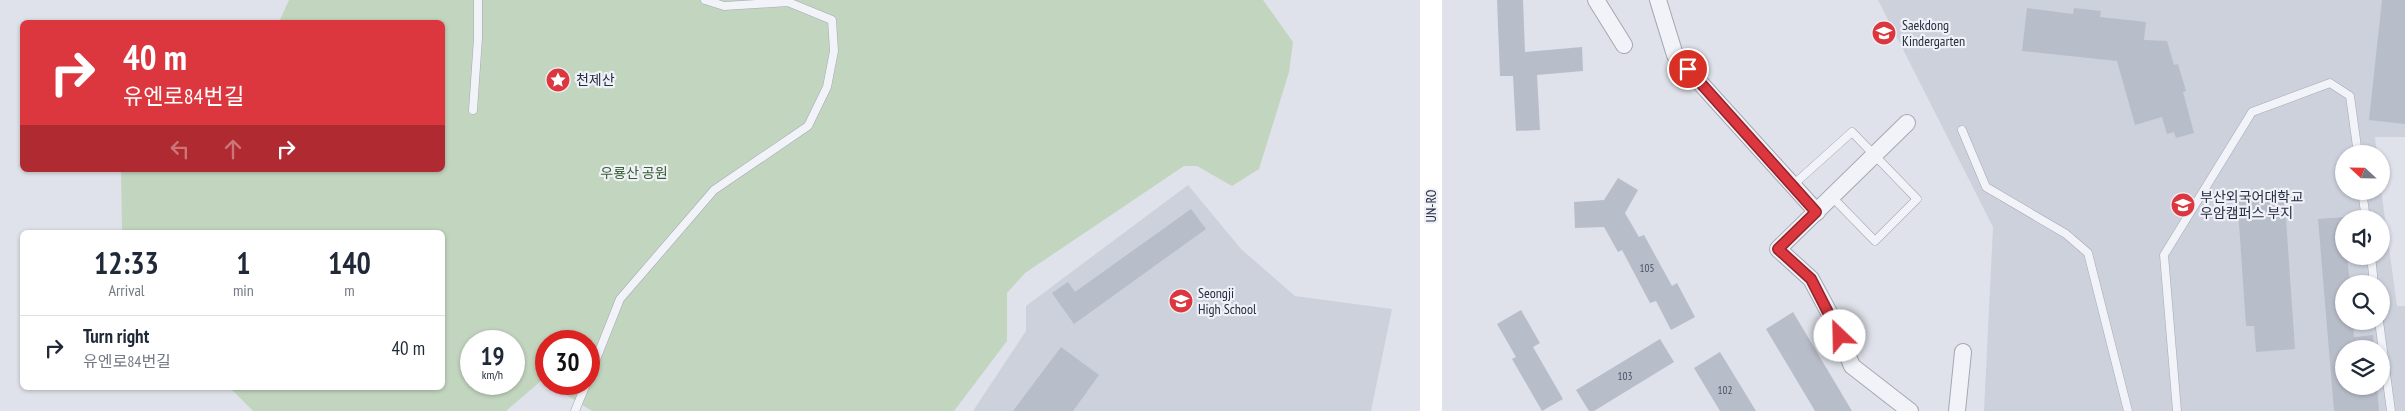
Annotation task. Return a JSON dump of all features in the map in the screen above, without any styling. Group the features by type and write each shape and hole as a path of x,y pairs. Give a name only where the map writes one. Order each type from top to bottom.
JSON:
{"main road":[{"name":"UN-RO","path":"1431,0 1431,411"}],"street":[{"path":"1596,0 1624,45"},
{"path":"1658,0 1675,54 1816,212"},
{"path":"1907,123 1778,249 1811,279 1833,320 1852,366 1910,411"},
{"path":"1957,411 1963,352"}],"lane":[{"path":"473,110 478,38 478,0"},
{"path":"600,349 620,299 714,190 808,126 827,88 834,51 832,20 788,2 724,6 706,0"},
{"path":"2177,411 2164,255 2252,112 2330,83 2350,96 2357,145"},
{"path":"1962,130 1986,187 2066,234 2088,254 2128,411"},
{"path":"1794,186 1852,132 1917,199 1875,241 1832,197"},
{"path":"2380,330 2391,411"},
{"path":"575,411 582,395"}],"shaded area":[{"name":"부산외국어대학교 우암캠퍼스 부지","path":"1878,0 2405,0 2405,137 2375,137 2376,145 2335,145 2335,200 2383,200 2384,210 2335,210 2335,265 2390,265 2390,255 2397,306 2405,306 2405,411 1984,411 1993,227"},
{"name":"Seongji High School","path":"1188,185 1241,249 1295,296 1392,309 1371,411 973,411 1026,331 1026,306"}],"green space":[{"name":"우룡산 공원","path":"289,0 1263,0 1293,42 1289,72 1259,169 1232,186 1197,166 1184,166 1025,273 1007,293 1007,341 954,411 592,411 567,395 600,395 600,330 535,330 535,386 525,395 525,330 460,330 460,395 525,395 506,411 253,411 232,390 445,390 445,230 122,230 121,172 445,172 445,20 280,20"}],"building":[{"path":"1497,0 1523,0 1525,52 1582,47 1583,71 1537,75 1540,130 1516,131 1513,76 1500,76"},
{"path":"2382,0 2405,0 2405,124 2369,120"},
{"path":"2027,8 2073,14 2074,8 2101,11 2100,17 2146,22 2144,40 2167,41 2174,65 2178,64 2186,91 2183,92 2194,133 2176,138 2174,132 2167,134 2162,117 2135,125 2117,61 2022,51"},
{"path":"1618,178 1638,190 1625,213 1639,237 1644,235 1672,286 1677,283 1695,317 1671,330 1656,301 1650,303 1622,250 1618,252 1604,227 1575,228 1574,202 1604,200"},
{"path":"2284,190 2295,349 2256,352 2254,326 2246,326 2237,194"},
{"path":"1191,209 1206,229 1074,324 1052,293 1068,282 1075,292"},
{"path":"2335,218 2335,265 2348,265 2349,275 2335,275 2335,330 2354,330 2354,337 2373,335 2373,340 2335,340 2335,395 2378,395 2379,411 2334,411 2318,219"},
{"path":"1521,310 1540,343 1533,347 1563,399 1542,411 1512,359 1516,357 1497,324"},
{"path":"1793,312 1852,411 1815,411 1766,329"},
{"path":"1660,339 1674,362 1594,411 1589,411 1576,390"},
{"path":"1061,347 1099,375 1073,411 1013,411"},
{"path":"1720,352 1756,411 1720,411 1694,368"}],"place":[{"name":"Saekdong Kindergarten","path":"1884,33"},
{"name":"천제산","path":"558,80"},
{"name":"부산외국어대학교 우암캠퍼스 부지","path":"2183,205"},
{"name":"Seongji High School","path":"1181,301"}],"route":[{"path":"1688,69 1816,212 1778,249 1811,279 1840,336"}]}
